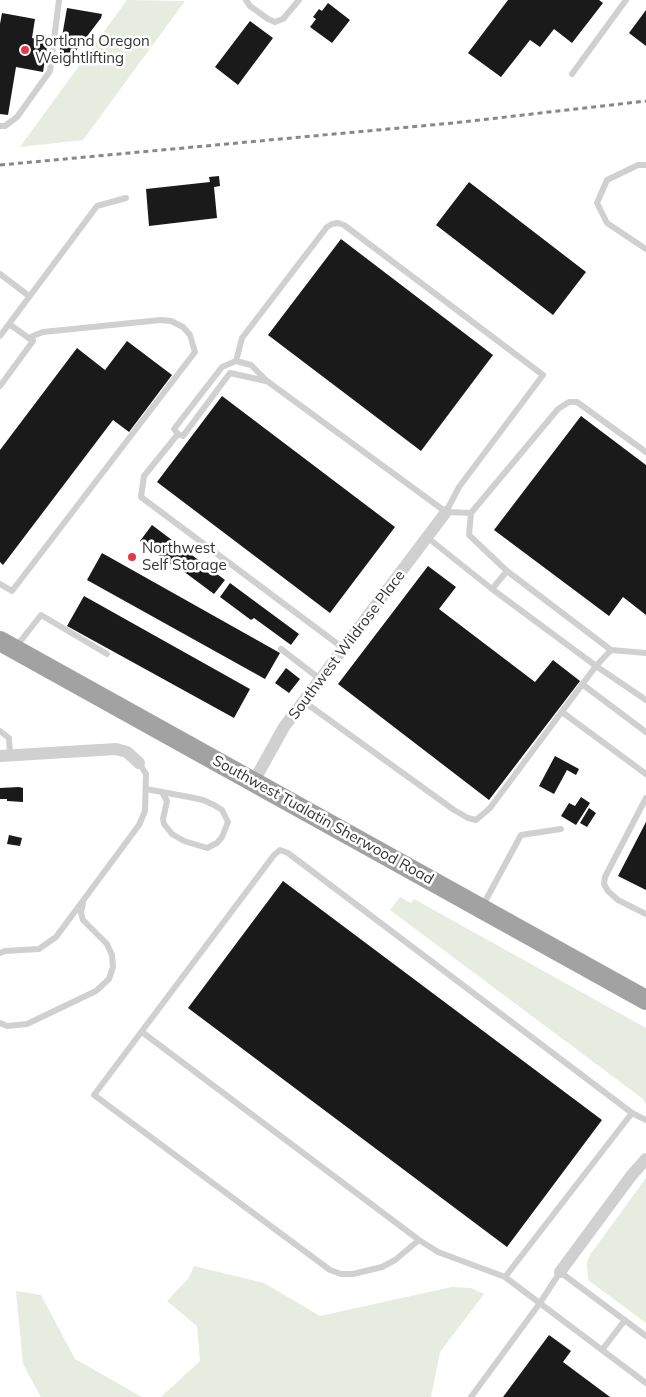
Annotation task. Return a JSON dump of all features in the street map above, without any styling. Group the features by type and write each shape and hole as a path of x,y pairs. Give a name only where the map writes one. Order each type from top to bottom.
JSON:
{"highway":[{"name":"Southwest Tualatin Sherwood Road","path":"7,645 646,1000"}],"street":[{"name":"Southwest Wildrose Place","path":"254,781 284,727 446,512"},
{"path":"5,756 116,749 127,752 139,763"},
{"path":"560,1272 631,1176 646,1160"}],"lane":[{"path":"0,126 5,126 17,117 50,71 59,0"},
{"path":"246,0 250,6 275,22 283,19 299,0"},
{"path":"572,74 626,0"},
{"path":"646,165 638,165 607,180 597,203 607,223 646,249"},
{"path":"0,336 98,206 126,198"},
{"path":"236,361 242,338 327,227 338,223 344,225 543,375 459,486 446,512"},
{"path":"0,274 30,296"},
{"path":"0,584 12,591 195,352 190,335 183,327 171,321 161,320 43,332 28,338"},
{"path":"0,386 33,341 9,324"},
{"path":"268,382 230,374 183,436 174,429 222,367 236,361 251,365 268,382 446,512 471,513"},
{"path":"646,452 577,402 569,402 558,409 471,513 468,535 507,571 611,650 646,653"},
{"path":"178,434 144,476 141,497 343,648"},
{"path":"428,538 492,589 596,666 646,700"},
{"path":"492,589 507,571"},
{"path":"7,645 41,616 107,654"},
{"path":"281,649 320,679"},
{"path":"303,701 454,810 476,820 490,808 582,684 611,650"},
{"path":"582,684 646,732"},
{"path":"562,712 646,774"},
{"path":"0,731 9,738 5,756"},
{"path":"0,953 39,949 64,928 139,824 144,811 146,774 139,763"},
{"path":"146,789 162,792 203,800 222,810 228,822 218,843 207,848 184,841 172,834 164,824 168,801 162,792"},
{"path":"646,798 604,884 608,891 618,900 646,914"},
{"path":"481,908 521,835 561,829"},
{"path":"419,1240 395,1260 382,1267 354,1274 340,1274 330,1270 94,1095 274,855 280,850 288,853 632,1113 646,1120"},
{"path":"0,1023 12,1026 27,1024 96,991 109,979 113,967 112,955 107,944 83,920 81,913 84,900"},
{"path":"142,1032 419,1240 438,1252 505,1277 646,1383"},
{"path":"505,1277 632,1113"},
{"path":"470,1397 540,1304 560,1272 646,1336"},
{"path":"602,1350 625,1320"}],"shaded area":[{"path":"127,0 185,1 83,140 20,147"},
{"path":"400,897 411,903 414,899 646,1028 646,1104 643,1099 390,910"},
{"path":"646,1178 646,1323 588,1280 587,1262 590,1255"},
{"path":"194,1266 264,1283 320,1316 452,1287 471,1288 484,1294 440,1352 431,1397 161,1397 200,1361 197,1326 167,1301 188,1279"},
{"path":"16,1291 41,1295 75,1359 142,1397 41,1397 23,1364"}],"building":[{"path":"508,0 599,0 603,3 572,43 554,29 540,47 530,40 501,77 468,53"},
{"path":"328,3 350,20 332,43 310,27 316,19 313,17 319,9 322,11"},
{"path":"67,8 102,14 101,18 72,56 59,54"},
{"path":"646,10 646,46 629,33"},
{"path":"2,13 35,19 32,38 48,41 43,72 16,67 8,115 0,114 0,24"},
{"path":"250,21 273,38 238,85 215,67"},
{"path":"219,176 220,186 214,187 217,218 149,226 146,189 210,182 209,177"},
{"path":"469,182 586,272 553,315 436,225"},
{"path":"341,239 493,355 421,451 268,335"},
{"path":"127,341 172,375 129,432 113,420 3,565 0,562 0,450 77,348 105,370"},
{"path":"222,396 395,527 330,613 157,482"},
{"path":"581,416 646,465 646,615 623,597 609,616 494,530"},
{"path":"152,525 225,580 214,594 140,541"},
{"path":"102,553 280,653 265,679 87,580"},
{"path":"428,566 456,587 439,609 535,682 553,660 580,681 489,800 338,684"},
{"path":"230,583 299,634 291,645 254,618 251,620 220,597"},
{"path":"84,596 250,689 234,718 67,626"},
{"path":"286,668 300,679 289,693 275,683"},
{"path":"555,756 579,769 576,775 567,770 554,794 539,786"},
{"path":"0,788 23,788 23,802 0,799"},
{"path":"581,797 590,803 576,825 561,816 569,803 575,806"},
{"path":"589,808 596,813 587,827 580,823"},
{"path":"646,822 646,890 618,876"},
{"path":"9,835 22,838 20,846 7,844"},
{"path":"283,881 602,1120 507,1247 188,1008"},
{"path":"549,1335 571,1351 563,1362 610,1397 503,1397"}],"railway":[{"path":"0,165 453,123 646,101"}],"place":[{"name":"Portland Oregon Weightlifting","path":"25,50"},
{"name":"Northwest Self Storage","path":"132,557"}]}
